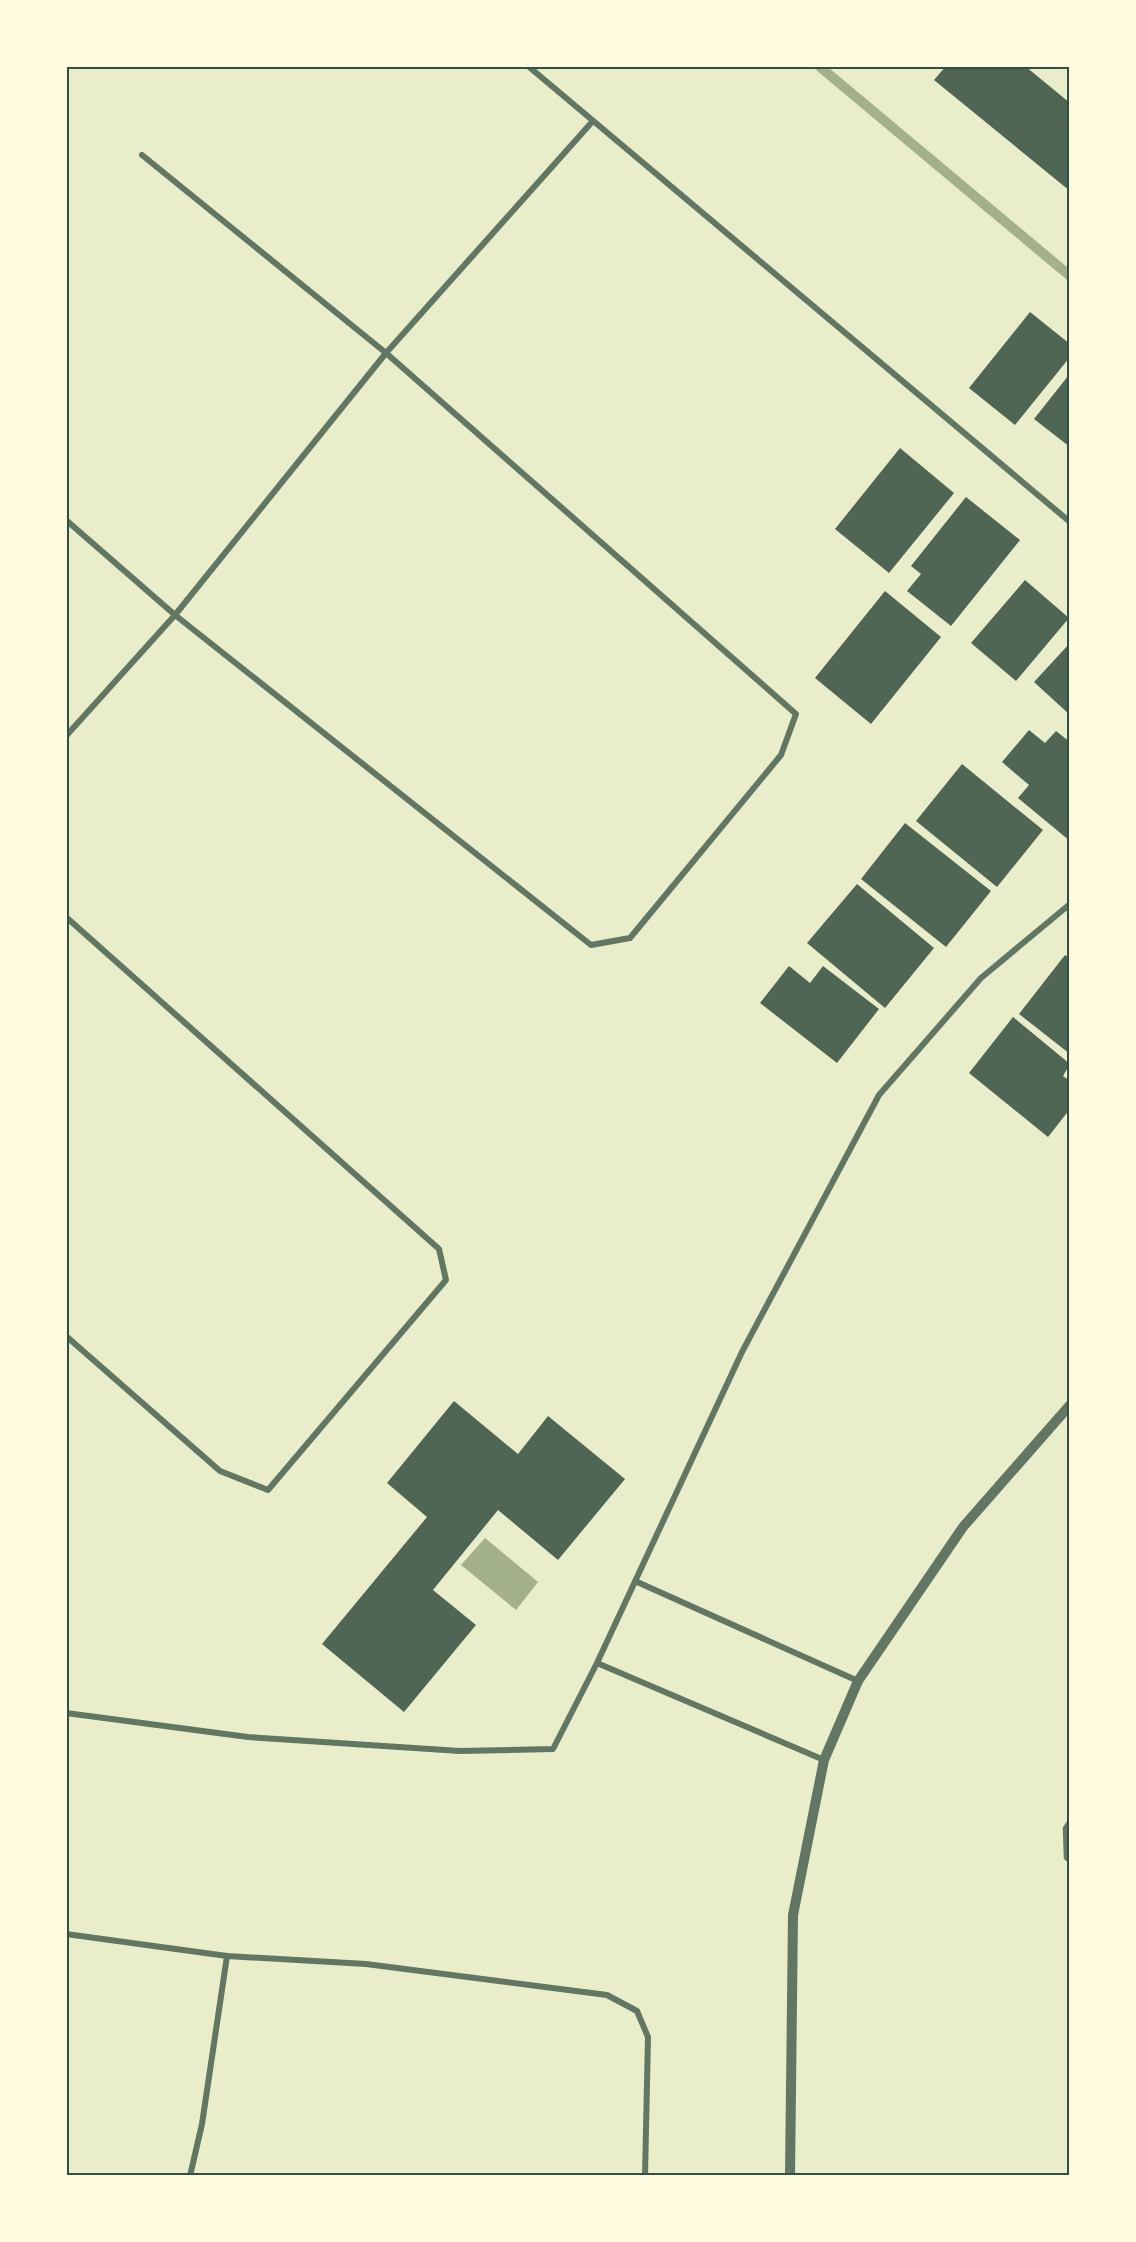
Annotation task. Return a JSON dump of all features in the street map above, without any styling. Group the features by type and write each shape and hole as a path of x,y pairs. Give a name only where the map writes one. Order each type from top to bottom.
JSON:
{"street":[{"path":"528,66 1070,522"},
{"path":"66,736 175,615 386,353 592,122"},
{"path":"66,520 175,615 591,945 630,938 781,755 796,714 386,353 142,155"},
{"path":"66,1713 248,1737 460,1751 553,1749 597,1663 742,1352 879,1095 981,978 1070,904"},
{"path":"66,916 439,1249 446,1280 268,1490 220,1471 66,1336"},
{"path":"790,2176 793,1915 824,1760 858,1681 963,1527 1070,1406"},
{"path":"635,1581 858,1681"},
{"path":"597,1663 824,1760"},
{"path":"66,1934 227,1956 366,1964 607,1995 637,2011 648,2037 645,2176"},
{"path":"190,2176 202,2124 227,1956"}],"lane":[{"path":"1070,1821 1065,1828 1066,1858 1070,1861"}],"shaded area":[{"path":"485,1538 538,1582 516,1610 461,1565"}],"building":[{"path":"946,66 1025,66 1070,103 1070,191 934,80"},
{"path":"1030,312 1070,344 1070,357 1015,425 969,388"},
{"path":"1068,376 1070,378 1070,447 1034,419"},
{"path":"900,448 954,493 889,573 835,529"},
{"path":"966,497 1020,540 951,626 907,591 921,574 911,566"},
{"path":"1025,580 1069,618 1016,681 971,643"},
{"path":"885,591 941,637 871,724 815,678"},
{"path":"1070,643 1070,715 1034,682"},
{"path":"1029,730 1045,743 1056,731 1070,742 1070,841 1018,798 1029,785 1002,762"},
{"path":"962,764 1043,830 997,887 916,821"},
{"path":"905,823 991,891 946,947 861,879"},
{"path":"857,884 934,948 885,1008 807,943"},
{"path":"1065,955 1070,959 1070,1054 1019,1014"},
{"path":"789,966 810,983 823,966 879,1009 837,1063 760,1003"},
{"path":"1013,1017 1070,1064 1063,1076 1070,1081 1070,1109 1048,1137 969,1073"},
{"path":"454,1401 518,1454 548,1416 625,1479 558,1560 498,1510 433,1590 476,1625 404,1712 322,1644 427,1517 387,1483"}],"waterway":[{"path":"819,66 1070,276"}]}
